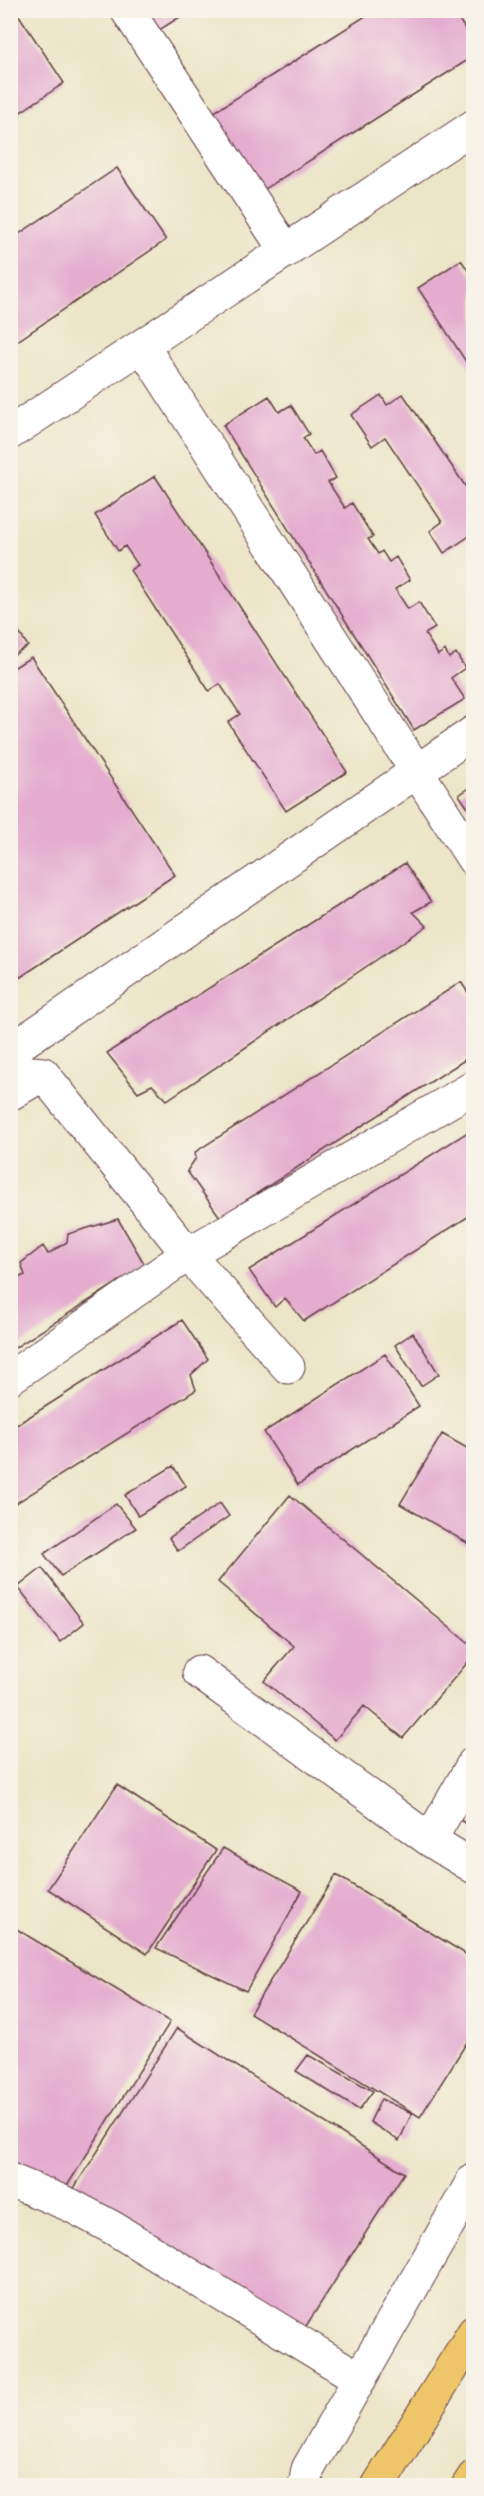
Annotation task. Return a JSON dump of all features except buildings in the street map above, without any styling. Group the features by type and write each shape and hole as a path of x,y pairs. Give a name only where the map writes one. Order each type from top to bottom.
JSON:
{"main road":[{"path":"378,2486 474,2332"},
{"path":"468,2486 474,2477"}],"street":[{"path":"127,10 286,251"},
{"path":"10,433 474,126"},
{"path":"143,347 474,860"},
{"path":"10,1051 474,732"},
{"path":"10,1071 43,1074 188,1254 288,1367"},
{"path":"10,1094 43,1074"},
{"path":"10,1378 188,1254 474,1086"},
{"path":"199,1672 430,1840 474,1867"},
{"path":"430,1840 474,1763"},
{"path":"305,2486 308,2469 474,2179"},
{"path":"10,2180 69,2205 113,2228 360,2379"}]}
